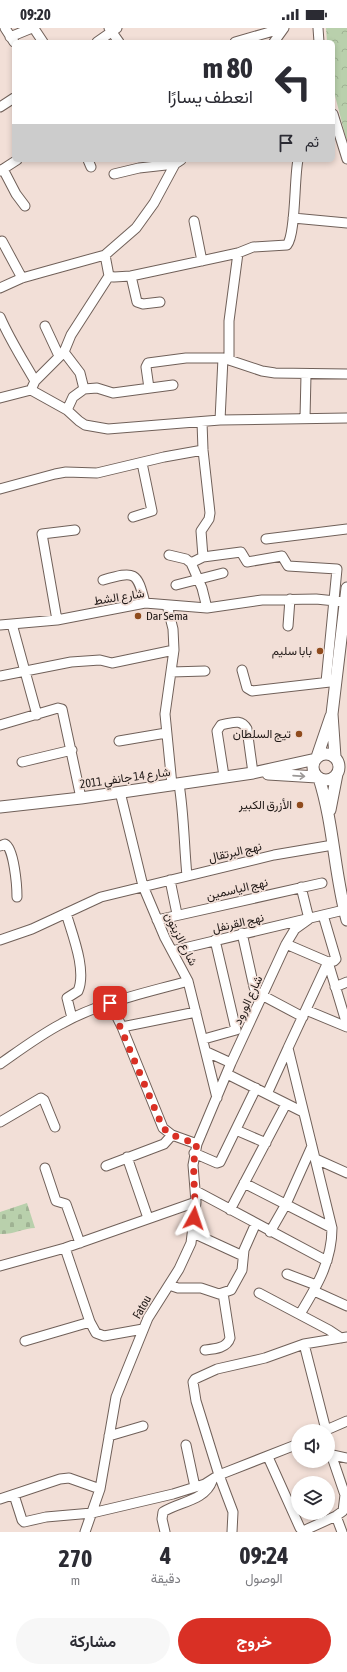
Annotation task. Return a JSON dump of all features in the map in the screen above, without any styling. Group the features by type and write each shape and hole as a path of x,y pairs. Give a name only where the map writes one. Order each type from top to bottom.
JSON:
{"main road":[{"path":"330,815 339,765 335,757 331,682 340,601 347,588"},
{"path":"332,714 313,766 330,815 333,846 346,915"},
{"path":"316,758 328,754 335,757"},
{"name":"شارع 14 جانفي 2011","path":"0,807 81,798 224,776 253,773 316,758"},
{"name":"شارع 14 جانفي 2011","path":"253,773 318,778"},
{"path":"318,778 331,780 337,774"}],"street":[{"path":"5,28 12,40 32,28 42,40"},
{"path":"242,40 284,28"},
{"path":"275,40 284,28"},
{"path":"318,28 319,40"},
{"path":"100,40 113,29 118,40"},
{"path":"0,107 12,99"},
{"path":"336,141 347,159"},
{"path":"13,162 1,170 17,197 25,206"},
{"path":"114,174 173,162"},
{"path":"0,288 22,278 105,256 136,228 154,203 178,162"},
{"path":"109,276 131,276 238,253 253,247 287,245 290,240 293,218 295,173 298,162"},
{"path":"293,218 347,223"},
{"path":"194,221 202,261"},
{"path":"2,242 22,278"},
{"path":"220,420 229,321 238,253"},
{"path":"31,390 35,381 61,354 71,335 109,276 105,256"},
{"path":"131,276 137,302 143,304 160,302"},
{"path":"0,317 13,345 35,381"},
{"path":"45,326 61,354 76,366 83,380 84,389"},
{"path":"149,388 146,367 147,364 151,362 186,358 226,359 268,373 306,375 347,374"},
{"path":"305,418 306,375"},
{"path":"67,410 73,396 84,389 97,388 113,393 174,385"},
{"path":"0,398 31,390 67,410 78,421 86,425 108,429 220,420 347,418"},
{"path":"202,422 203,450 210,507 209,519 201,531 203,557"},
{"path":"0,489 66,472 97,473 164,457 203,450"},
{"path":"133,517 152,511 142,463"},
{"path":"266,539 347,529"},
{"path":"57,620 41,536 43,533 75,530"},
{"path":"191,563 203,557 242,552 247,562 282,556 288,566 336,568 338,571 340,601"},
{"path":"169,555 186,559 191,563 198,579 207,608"},
{"path":"176,585 223,572"},
{"path":"103,580 122,575 137,578 140,582 145,603"},
{"path":"288,626 290,599"},
{"name":"شارع الشط","path":"0,626 57,620 145,603 207,608 262,600 290,599 340,601"},
{"path":"167,605 173,628 174,650 165,709 166,733 175,784 184,814 182,831 187,876"},
{"path":"12,624 37,715"},
{"path":"0,676 70,662 100,660 112,663 174,650"},
{"path":"242,670 247,688 252,691 331,682"},
{"path":"171,672 205,671"},
{"path":"0,726 58,708 62,709 72,750 81,798"},
{"path":"224,776 217,731 221,725 239,722 244,723 247,728 253,773"},
{"path":"119,740 166,733"},
{"path":"22,762 72,750"},
{"name":"شارع الزيتون","path":"120,792 143,886 157,920 188,980 204,1039 217,1098"},
{"path":"0,846 5,844 8,846 17,882 17,897"},
{"name":"نهج البرتقال","path":"0,940 32,929 101,897 274,855 333,846"},
{"path":"170,880 177,914"},
{"name":"نهج الياسمين","path":"157,920 177,914 322,883"},
{"path":"301,887 309,919"},
{"path":"66,913 78,951 80,972 78,991 68,998 72,1018"},
{"path":"286,944 328,962 334,961 336,959 323,915"},
{"name":"نهج القرنفل","path":"172,951 242,933 323,915 346,915"},
{"name":"شارع الورود","path":"217,1098 231,1063 263,997 286,944 295,929 309,919"},
{"path":"242,933 256,992 263,997 304,1014 347,1026"},
{"path":"204,1039 236,1030 215,940"},
{"path":"328,962 347,1026"},
{"path":"267,1094 328,962"},
{"path":"0,1064 52,1029 72,1018 110,1003 188,980"},
{"path":"335,987 347,982"},
{"path":"110,1003 122,1027 163,1128 195,1149 220,1163 256,1088"},
{"path":"122,1027 196,1012"},
{"path":"288,1048 332,1228 332,1245 327,1261 315,1288 300,1314"},
{"path":"207,1052 231,1063"},
{"path":"227,1074 303,1112"},
{"path":"0,1122 41,1098 44,1100 55,1127"},
{"name":"Fatou","path":"85,1532 100,1489 116,1397 143,1329 186,1254 193,1233 196,1202 195,1149 217,1098"},
{"path":"230,1210 286,1104"},
{"path":"236,1130 266,1143"},
{"path":"106,1166 164,1144 172,1135"},
{"path":"270,1232 286,1204 312,1146"},
{"path":"127,1157 148,1218"},
{"path":"316,1159 347,1173"},
{"path":"45,1168 56,1201 66,1204 80,1243"},
{"path":"244,1183 332,1228"},
{"path":"196,1191 270,1232 327,1261"},
{"path":"0,1266 65,1248 196,1202"},
{"path":"169,1285 178,1288 200,1288 223,1293 231,1290 236,1284 244,1264 243,1256 256,1224"},
{"path":"193,1233 243,1256"},
{"path":"65,1248 90,1322 96,1333 100,1336 143,1329"},
{"path":"287,1274 347,1306"},
{"path":"206,1350 225,1346 229,1343 230,1338 223,1293"},
{"path":"259,1293 344,1338"},
{"path":"25,1342 90,1322"},
{"path":"232,1532 233,1512 216,1477 196,1401 193,1382 196,1379 217,1369 264,1358 304,1344 344,1338"},
{"path":"304,1344 324,1424"},
{"path":"335,1426 347,1421"},
{"path":"109,1436 143,1426"},
{"path":"186,1445 195,1487"},
{"path":"14,1495 24,1522 46,1517 92,1514 134,1502 161,1498 205,1484 216,1477 291,1447"},
{"path":"335,1455 347,1458"},
{"path":"268,1457 300,1528 303,1530 309,1530 343,1511 345,1501 334,1468"},
{"path":"165,1532 162,1519 163,1512 199,1495 210,1486 216,1477"},
{"path":"0,1499 60,1479 69,1478 100,1489"},
{"path":"336,1516 342,1532"}],"green space":[{"path":"326,28 347,28 347,142 335,96 335,40 327,40"},
{"path":"27,1203 35,1228 0,1234 0,1212"}],"place":[{"name":"Dar Sema","path":"138,616"},
{"name":"بابا سليم","path":"320,651"},
{"name":"تيج السلطان","path":"299,734"},
{"name":"الأزرق الكبير","path":"300,805"}],"route":[{"path":"110,1003 122,1027 163,1128 172,1135 197,1144 194,1153 193,1165 196,1198 194,1218"}]}
